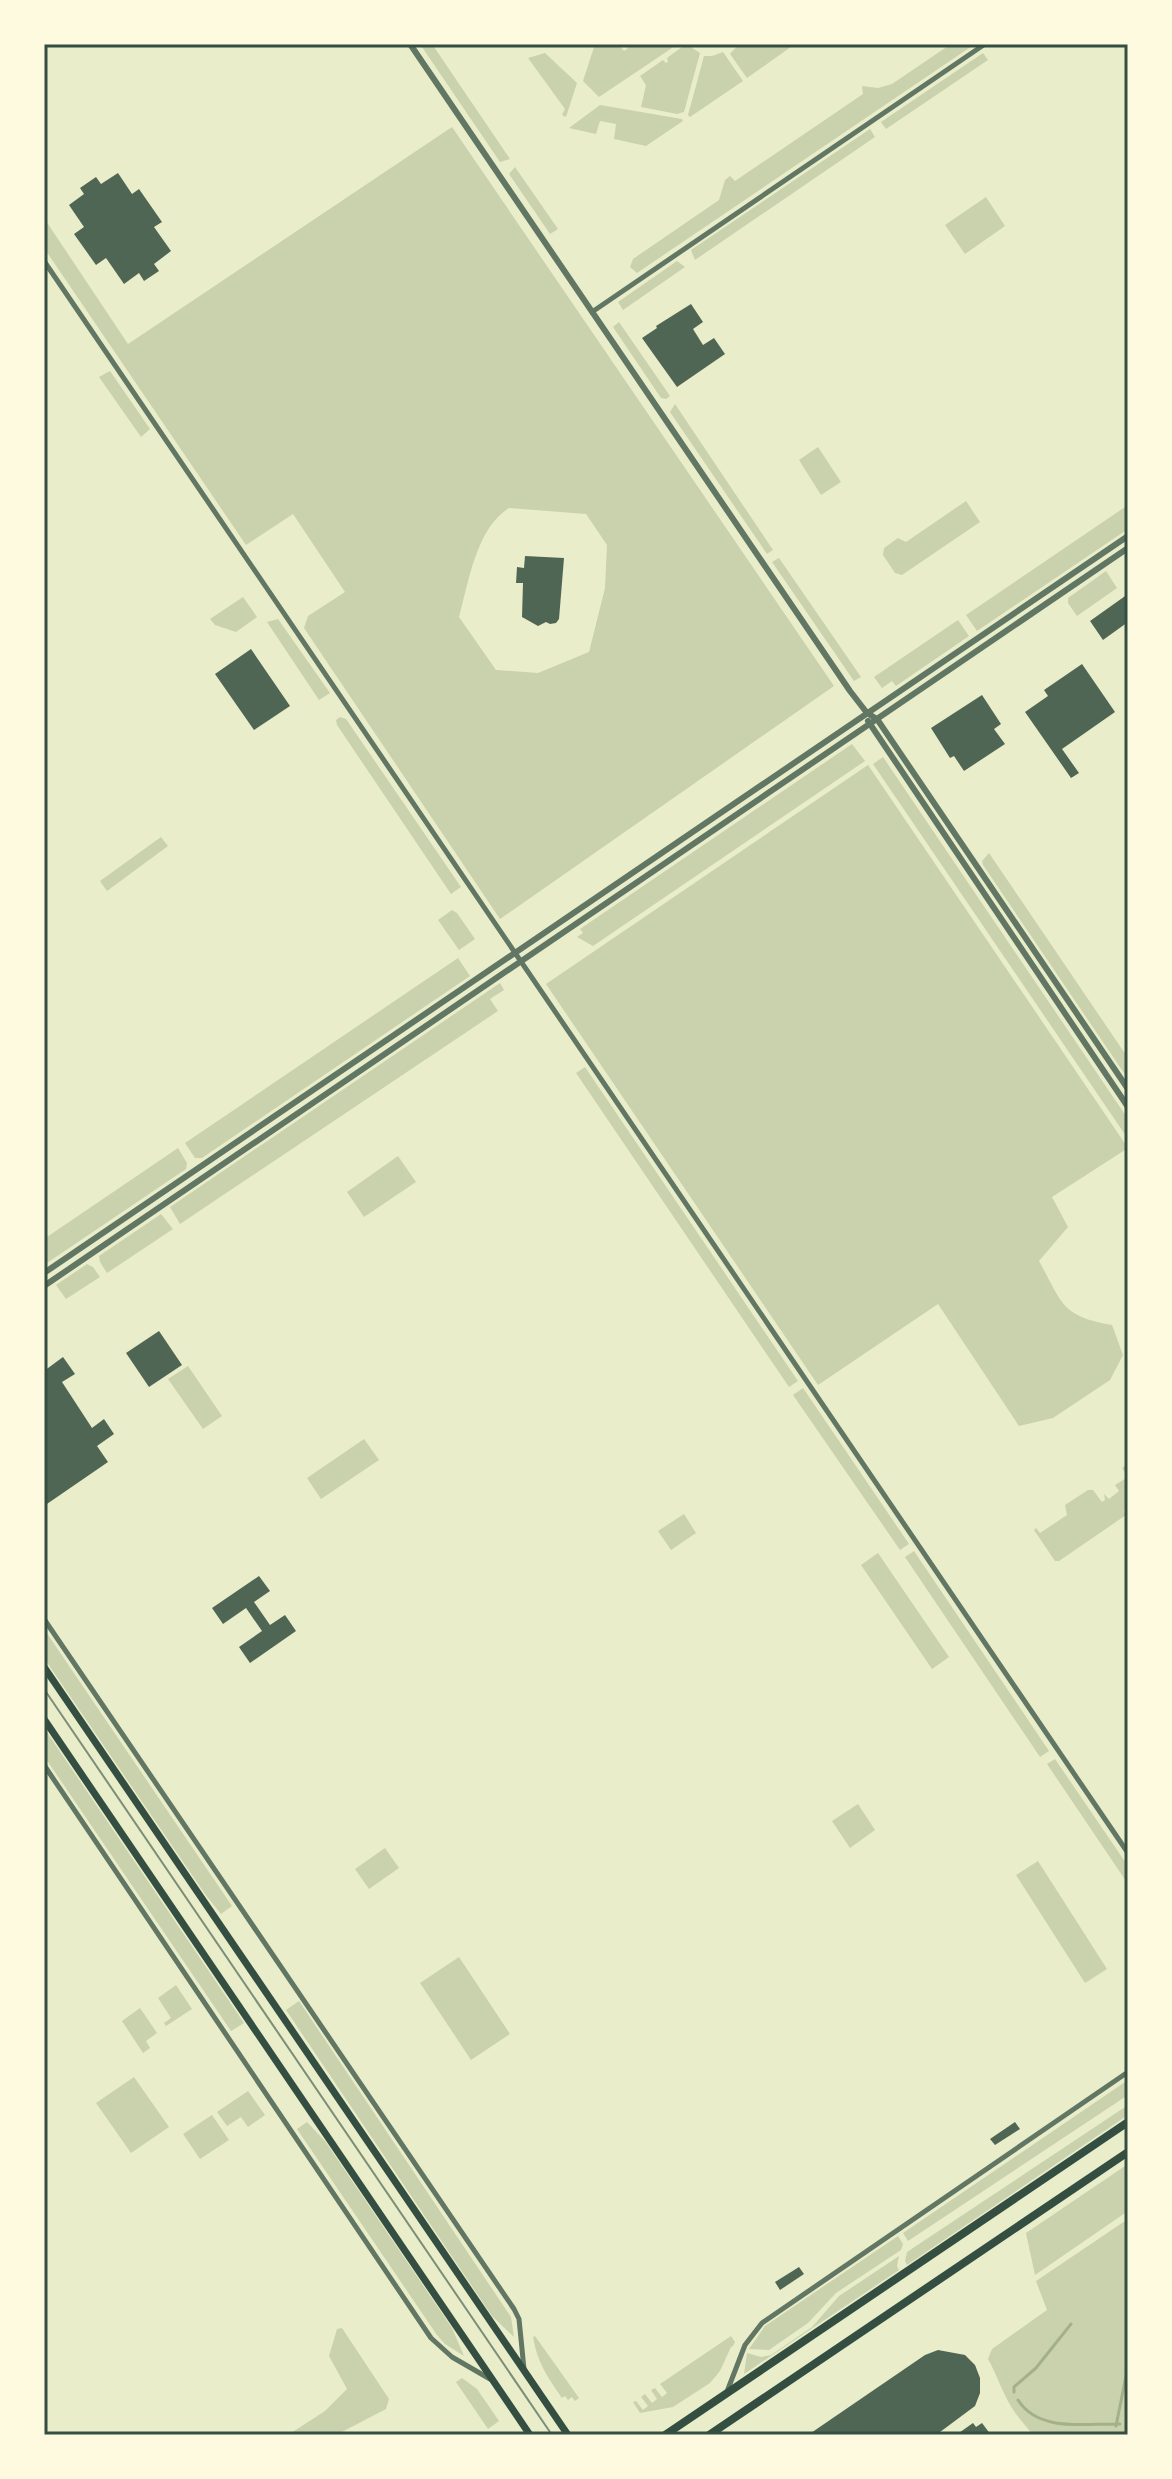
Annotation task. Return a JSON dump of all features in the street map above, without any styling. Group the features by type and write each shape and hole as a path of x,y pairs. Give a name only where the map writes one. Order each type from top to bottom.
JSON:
{"main road":[{"path":"44,1667 568,2435"},
{"path":"44,1719 530,2435"},
{"path":"665,2435 1128,2122"},
{"path":"709,2435 1128,2152"}],"street":[{"path":"410,44 867,713 869,724 1128,1107"},
{"path":"592,312 985,44"},
{"path":"44,261 1128,1853"},
{"path":"44,1273 1128,536"},
{"path":"44,1286 1128,548"},
{"path":"867,713 877,719 1128,1089"},
{"path":"44,1619 514,2309 519,2319 524,2370"},
{"path":"44,1765 431,2338 452,2357 493,2381"},
{"path":"727,2393 745,2345 762,2323 1128,2072"}],"green space":[{"path":"420,44 432,44 510,159 500,162"},
{"path":"595,44 618,44 624,51 628,48 625,44 678,44 599,97 583,81"},
{"path":"686,44 700,53 684,112 677,114 641,107 646,85 640,76 663,60 668,62 667,58"},
{"path":"739,44 795,44 747,78 730,54"},
{"path":"951,44 975,44 637,273 630,267 633,259 719,200 725,180 730,176 735,181 863,94 862,86 878,88 892,84"},
{"path":"723,52 743,81 690,117 704,56"},
{"path":"545,53 577,83 566,117 562,115 565,109 528,58"},
{"path":"983,53 988,60 886,129 881,122"},
{"path":"600,105 683,121 646,146 614,139 616,124 600,121 596,134 569,128"},
{"path":"452,127 834,686 500,919 304,628 308,616 345,592 293,514 246,545 44,248 44,218 128,344","holes":["509,508 586,514 607,545 605,588 589,652 538,673 496,670 459,617 481,542 498,517"]},
{"path":"870,129 875,137 695,260 691,250"},
{"path":"515,167 558,229 550,234 509,174"},
{"path":"986,197 1005,226 965,254 945,225"},
{"path":"677,261 685,267 623,310 618,302"},
{"path":"619,322 670,396 666,399 661,398 613,327"},
{"path":"110,371 150,429 141,437 99,377"},
{"path":"675,404 773,550 767,554 670,412"},
{"path":"818,447 841,482 821,495 799,460"},
{"path":"966,501 980,522 902,575 895,573 883,555 884,548 898,538 906,542"},
{"path":"1128,505 1128,529 977,631 966,615"},
{"path":"779,558 861,677 854,681 772,562"},
{"path":"1106,571 1117,588 1077,616 1068,598"},
{"path":"243,597 257,617 236,632 215,625 210,619"},
{"path":"278,619 330,693 319,700 267,622"},
{"path":"958,620 969,636 896,686 892,681 882,688 874,677"},
{"path":"340,717 346,719 461,887 451,894 337,725 336,720"},
{"path":"852,744 865,761 593,946 577,937 583,933 580,929"},
{"path":"883,757 1128,1119 1128,1139 873,764"},
{"path":"868,765 1128,1148 1052,1197 1068,1227 1039,1261 1065,1306 1082,1317 1112,1325 1123,1355 1110,1380 1053,1418 1019,1426 938,1304 818,1385 546,984"},
{"path":"161,837 168,846 107,891 100,881"},
{"path":"989,853 1128,1058 1128,1079 983,865 982,861"},
{"path":"452,910 475,939 459,950 438,920"},
{"path":"458,958 470,976 202,1158 195,1158 185,1143"},
{"path":"500,983 504,990 490,999 498,1011 180,1224 170,1207"},
{"path":"585,1067 798,1381 789,1387 576,1073"},
{"path":"178,1148 187,1163 186,1169 44,1265 44,1239"},
{"path":"398,1156 416,1182 364,1217 347,1192"},
{"path":"161,1214 173,1229 107,1273 99,1256"},
{"path":"87,1264 100,1277 66,1299 56,1285"},
{"path":"188,1366 222,1416 203,1429 168,1379"},
{"path":"803,1388 909,1544 900,1550 793,1395"},
{"path":"364,1439 379,1460 321,1499 307,1478"},
{"path":"1128,1463 1128,1477 1122,1468"},
{"path":"1128,1477 1126,1515 1055,1561 1034,1530 1036,1528 1040,1533 1067,1515 1065,1505 1088,1490 1093,1490 1102,1502 1105,1500 1104,1494 1109,1499 1119,1491 1115,1485"},
{"path":"684,1514 696,1533 671,1550 658,1531"},
{"path":"914,1551 1049,1751 1040,1757 905,1557"},
{"path":"878,1553 949,1657 932,1669 861,1565"},
{"path":"44,1629 232,1906 221,1914 44,1658"},
{"path":"44,1728 244,2023 231,2031 44,1756"},
{"path":"1055,1759 1128,1866 1128,1884 1047,1764"},
{"path":"858,1804 875,1830 850,1848 832,1821"},
{"path":"385,1848 399,1868 369,1889 355,1869"},
{"path":"1038,1861 1107,1969 1085,1983 1016,1875"},
{"path":"459,1957 510,2034 471,2060 420,1983"},
{"path":"176,1985 192,2009 166,2026 164,2023 171,2018 158,1998"},
{"path":"299,2001 511,2317 514,2337 492,2316 286,2010"},
{"path":"140,2008 157,2033 146,2041 150,2048 143,2053 122,2021"},
{"path":"134,2077 169,2127 131,2153 96,2103"},
{"path":"1128,2080 1128,2095 908,2241 903,2233"},
{"path":"248,2091 265,2115 248,2127 241,2117 227,2126 217,2112"},
{"path":"1128,2105 1128,2115 907,2265 907,2252"},
{"path":"212,2115 229,2140 200,2159 183,2134"},
{"path":"307,2122 325,2141 452,2328 464,2356 437,2335 297,2129"},
{"path":"1128,2164 1128,2211 1035,2275 1026,2233"},
{"path":"1128,2219 1128,2435 1033,2435 1005,2396 988,2359 992,2349 1047,2310 1036,2281"},
{"path":"898,2236 903,2244 901,2250 836,2293 808,2323 769,2350 749,2349 765,2326"},
{"path":"899,2256 899,2270 744,2374 747,2353 761,2357 771,2355 812,2327 839,2296"},
{"path":"342,2328 389,2399 386,2409 336,2435 288,2435 325,2411 347,2389 329,2356 337,2329"},
{"path":"535,2336 579,2398 575,2401 572,2397 568,2400 565,2396 562,2398 548,2377 537,2354"},
{"path":"731,2336 735,2342 710,2383 673,2407 640,2413 633,2402 636,2401 643,2410 648,2406 641,2397 645,2394 652,2403 657,2399 651,2390 655,2388 662,2397 667,2393 660,2384"},
{"path":"462,2378 477,2389 499,2421 488,2429 456,2382"}],"building":[{"path":"118,173 132,194 139,189 162,222 154,227 171,251 154,264 159,271 144,281 139,273 124,284 106,258 96,265 74,234 84,227 69,205 84,194 80,188 96,177 101,184"},
{"path":"691,304 703,322 693,329 703,345 714,338 725,354 677,387 642,338"},
{"path":"525,556 564,558 559,619 556,623 546,622 538,626 522,617 523,583 516,583 517,567 524,568"},
{"path":"1128,594 1128,622 1103,640 1090,621"},
{"path":"251,649 290,706 254,730 215,674"},
{"path":"1082,664 1115,712 1062,749 1079,773 1071,778 1025,712 1048,696 1044,690"},
{"path":"982,695 1001,724 994,729 1005,744 964,771 954,756 950,758 931,728"},
{"path":"159,1331 182,1365 149,1387 126,1353"},
{"path":"63,1357 75,1374 62,1382 92,1428 104,1419 114,1434 97,1446 108,1462 44,1506 44,1371"},
{"path":"259,1576 270,1591 254,1602 270,1625 285,1615 296,1631 250,1663 239,1647 262,1631 246,1608 223,1624 212,1608"},
{"path":"1015,2122 1020,2129 995,2145 990,2139"},
{"path":"799,2267 804,2274 780,2290 775,2282"},
{"path":"938,2350 965,2355 975,2365 980,2378 980,2393 975,2406 936,2435 808,2435 925,2355"},
{"path":"973,2423 976,2427 982,2423 991,2435 956,2435"}],"waterway":[{"path":"1014,2392 1014,2387 1036,2368 1071,2324"},
{"path":"1116,2426 1128,2366"},
{"path":"1018,2400 1038,2418 1051,2422 1120,2424"}],"tram line":[{"path":"44,1689 552,2435"}]}
